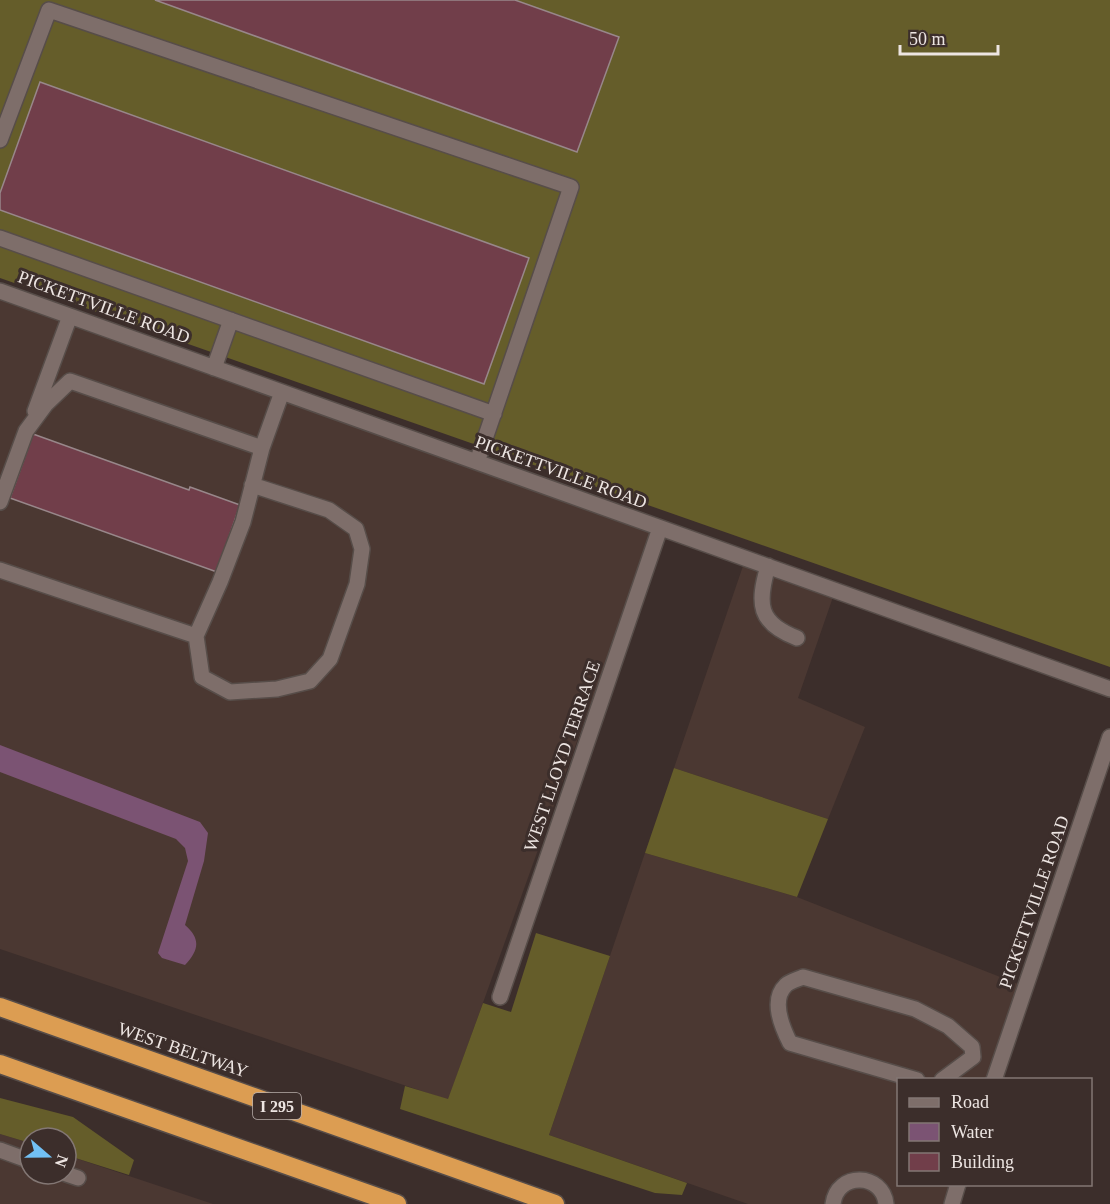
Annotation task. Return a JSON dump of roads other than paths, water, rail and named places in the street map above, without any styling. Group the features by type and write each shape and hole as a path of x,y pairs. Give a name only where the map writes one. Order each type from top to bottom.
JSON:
{"highway":[{"name":"WEST BELTWAY","path":"0,1007 555,1204"},
{"path":"0,1064 397,1204"}],"street":[{"path":"0,140 48,10 571,187 477,462"},
{"path":"0,238 494,414"},
{"name":"PICKETTVILLE ROAD","path":"0,291 1110,688"},
{"path":"0,502 70,316"},
{"path":"214,368 231,320"},
{"path":"29,427 46,404 70,381 262,448"},
{"path":"252,485 329,510 356,529 362,549 357,584 330,659 310,681 277,689 230,692 202,677 196,636 235,542 262,448 282,392"},
{"name":"WEST LLOYD TERRACE","path":"500,998 660,528"},
{"path":"768,566 762,588 764,611 776,628 797,638"},
{"path":"0,570 196,636"},
{"name":"PICKETTVILLE ROAD","path":"996,1073 1110,737"},
{"path":"910,1078 790,1043 781,1026 778,1001 786,985 803,977 915,1009 948,1026 972,1047 973,1057 996,1073"},
{"path":"945,1078 973,1057"},
{"path":"0,1150 18,1157"},
{"path":"833,1204 834,1192 843,1183 856,1180 871,1182 880,1188 886,1204"},
{"path":"952,1204 958,1186"}],"water":[{"path":"0,745 200,822 208,833 204,861 185,925 194,935 196,945 185,965 162,958 158,953 188,861 185,848 176,839 0,772"}]}
